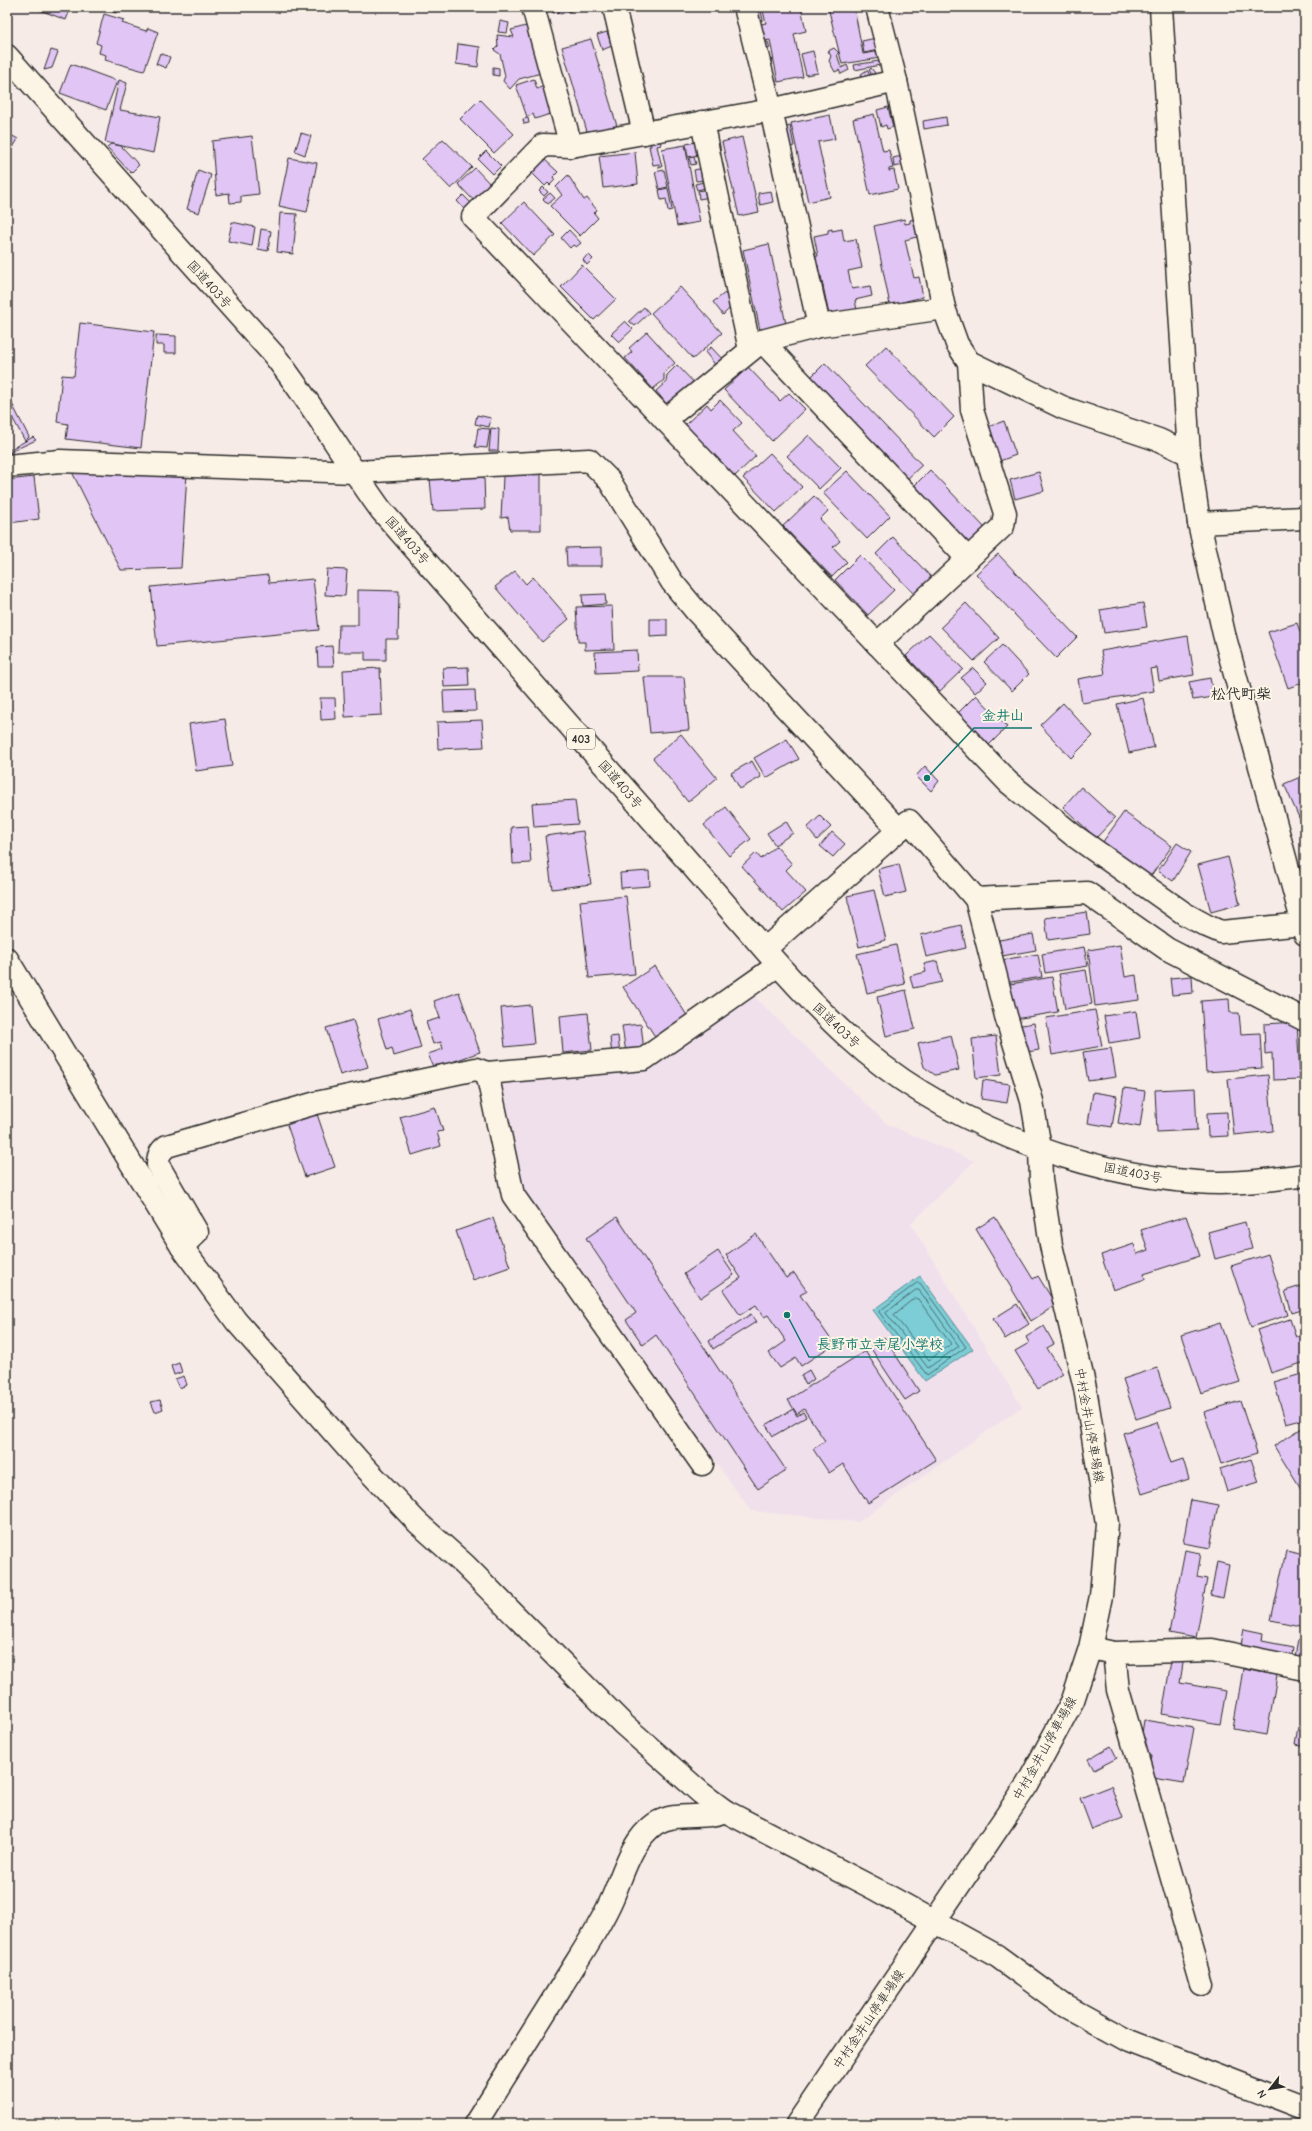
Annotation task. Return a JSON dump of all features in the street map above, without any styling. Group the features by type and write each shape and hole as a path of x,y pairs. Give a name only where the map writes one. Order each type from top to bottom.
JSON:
{"main road":[{"path":"533,7 571,146"},
{"path":"745,7 771,110 819,326"},
{"path":"877,7 896,81 944,308 957,344 969,362 972,410 1005,513 1002,526 968,560 877,644"},
{"path":"896,81 771,110 571,146 543,145 473,217 1008,782 1073,835 1185,914 1222,932 1304,929 1224,634 1199,523 1189,454 1161,7"},
{"path":"619,8 644,133"},
{"name":"国道403号","path":"7,56 274,355 306,396 354,472 381,510 772,957 812,1002 849,1038 921,1094 994,1131 1040,1148 1105,1168 1152,1178 1200,1183 1255,1182 1305,1175"},
{"path":"702,122 756,346 968,560"},
{"path":"665,420 756,346 819,326 944,308"},
{"path":"969,362 1064,408 1159,440 1189,454"},
{"path":"7,466 60,461 354,472 589,460 608,480 672,582 696,611 899,830"},
{"path":"1199,523 1305,518"},
{"path":"182,1247 198,1232 158,1165 158,1158 161,1150 167,1146 316,1103 476,1069 488,1073 644,1059 772,957 909,821 976,899 1087,893 1167,949 1305,1020"},
{"name":"中村金井山停車場線","path":"797,2124 1026,1785 1048,1747 1072,1700 1090,1648 1102,1596 1107,1523 1085,1388 1051,1245 1041,1180 1040,1148 1032,1101 1006,1016 976,899"},
{"path":"7,959 182,1247 236,1321 358,1460 417,1522 466,1565 623,1724 701,1793 726,1811 877,1890 929,1929 997,1956 1065,2006 1129,2040 1305,2109"},
{"path":"488,1073 513,1195 702,1464"},
{"path":"1090,1648 1114,1653 1212,1650 1305,1669"},
{"path":"1114,1653 1118,1690 1202,1983"},
{"path":"475,2124 602,1922 631,1852 643,1835 655,1825 666,1819 677,1816 708,1816 726,1811"}],"shaded area":[{"path":"747,990 887,1124 974,1161 911,1224 1022,1407 858,1522 751,1511 520,1193 499,1087 509,1071 652,1067"}],"water":[{"path":"920,1276 973,1349 925,1381 873,1310"}],"building":[{"path":"32,7 71,7 66,20"},
{"path":"106,7 118,7 116,13 105,10"},
{"path":"551,7 585,7 560,14 560,12 553,13"},
{"path":"755,7 760,7 763,20 758,21"},
{"path":"762,7 801,7 806,31 794,34 803,77 778,82 770,40 760,42 756,25 766,23"},
{"path":"828,7 854,7 863,54 879,51 880,58 842,64"},
{"path":"856,7 866,7 866,8 856,10"},
{"path":"104,14 124,20 122,23 146,31 148,28 158,32 144,71 105,60 106,55 99,53 101,45 96,43"},
{"path":"500,21 509,23 507,33 498,32"},
{"path":"526,26 541,73 519,79 510,89 503,81 505,76 500,54 494,50 498,46 497,35 514,37 511,30"},
{"path":"607,32 612,46 602,50 597,35"},
{"path":"876,38 879,50 864,53 862,41"},
{"path":"591,39 617,126 588,135 562,47"},
{"path":"768,42 770,48 765,50 763,43"},
{"path":"458,44 480,47 478,67 456,64"},
{"path":"834,48 839,53 837,54 841,68 847,65 849,70 841,74 839,70 835,72 829,61 831,56 828,51"},
{"path":"51,50 58,52 52,68 44,70"},
{"path":"813,51 818,73 806,75 801,54"},
{"path":"160,53 170,57 166,68 156,64"},
{"path":"770,53 772,62 767,63 765,55"},
{"path":"879,61 880,65 855,70 854,65"},
{"path":"71,64 117,81 106,110 60,93"},
{"path":"493,67 499,68 499,76 493,75"},
{"path":"871,68 875,73 872,75 869,70"},
{"path":"867,70 870,75 864,78 861,74"},
{"path":"534,79 537,89 546,85 556,112 535,119 533,114 527,117 516,85"},
{"path":"119,80 127,83 120,110 160,117 153,153 105,142"},
{"path":"480,99 514,134 494,153 460,119"},
{"path":"888,107 893,127 887,129 886,125 881,127 877,110"},
{"path":"874,114 883,151 889,150 893,168 889,169 889,171 894,170 898,189 870,195 853,119"},
{"path":"830,115 835,139 818,142 830,197 808,202 791,123"},
{"path":"946,117 947,125 924,129 923,121"},
{"path":"528,118 529,123 524,124 523,119"},
{"path":"790,126 794,146 786,148 782,128"},
{"path":"7,133 18,139 7,158"},
{"path":"301,133 311,136 305,155 295,151"},
{"path":"252,136 259,194 241,196 241,202 230,203 229,193 216,195 212,141"},
{"path":"742,137 759,212 739,216 722,142"},
{"path":"660,138 661,145 657,146 662,167 659,168 659,164 653,165 649,146 651,146 650,140"},
{"path":"443,139 472,167 451,189 422,159"},
{"path":"719,140 721,153 716,154 713,141"},
{"path":"700,141 703,154 688,157 686,144"},
{"path":"111,144 121,146 139,165 131,173 107,147"},
{"path":"685,145 700,222 677,226 662,149"},
{"path":"608,146 609,152 600,154 599,148"},
{"path":"486,151 501,166 493,174 478,159"},
{"path":"635,152 638,184 603,188 599,156"},
{"path":"902,156 904,165 894,167 893,158"},
{"path":"694,157 696,164 691,165 689,158"},
{"path":"289,158 317,163 307,212 279,206"},
{"path":"544,159 558,172 553,177 555,180 550,185 548,183 545,186 531,172"},
{"path":"475,168 491,185 474,201 458,184"},
{"path":"704,168 706,180 696,181 694,170"},
{"path":"198,170 211,175 199,213 187,209"},
{"path":"664,170 668,187 659,189 655,172"},
{"path":"568,175 584,200 587,198 597,210 594,213 598,218 580,236 550,206 562,195 556,187"},
{"path":"708,181 710,187 697,190 695,184"},
{"path":"543,187 548,192 544,196 539,191"},
{"path":"668,188 672,210 668,211 666,199 661,200 659,190"},
{"path":"709,189 710,197 699,199 698,191"},
{"path":"771,191 773,202 760,205 758,193"},
{"path":"550,193 555,198 548,204 543,199"},
{"path":"463,195 472,204 465,210 457,201"},
{"path":"524,202 555,235 533,256 502,223"},
{"path":"280,213 297,214 293,254 277,252"},
{"path":"904,219 905,224 910,223 910,220 916,219 920,236 905,240 914,278 919,277 923,297 890,305 874,226"},
{"path":"232,222 255,227 252,246 228,241"},
{"path":"261,229 271,231 268,251 258,249"},
{"path":"832,229 832,231 842,229 844,241 856,239 862,268 848,271 852,289 870,286 872,296 855,300 857,310 829,315 821,276 815,277 814,272 819,271 818,265 812,267 810,257 818,256 814,236 828,233 828,230"},
{"path":"569,230 581,243 576,247 573,245 570,248 561,238"},
{"path":"769,244 786,324 760,330 743,250"},
{"path":"588,254 593,259 587,265 583,260"},
{"path":"582,265 616,299 594,320 561,287"},
{"path":"680,287 722,333 693,359 651,313"},
{"path":"725,293 733,305 723,315 713,302"},
{"path":"644,307 649,313 635,326 629,321"},
{"path":"625,321 633,329 619,342 611,334"},
{"path":"80,323 154,332 141,448 66,439 68,424 57,422 62,375 74,376"},
{"path":"647,332 675,363 664,373 664,380 653,389 625,358 632,352 629,348"},
{"path":"156,335 176,336 176,353 164,353 164,345 156,345"},
{"path":"886,346 954,417 934,437 865,366"},
{"path":"711,347 724,361 717,367 705,352"},
{"path":"825,363 922,465 905,481 808,380"},
{"path":"677,365 697,386 669,407 656,391 666,382 667,375"},
{"path":"748,367 780,401 789,393 805,409 772,441 724,390"},
{"path":"7,394 29,437 25,441 7,408"},
{"path":"720,400 742,423 733,431 756,456 735,476 685,425 707,404 711,409"},
{"path":"477,415 491,418 489,427 475,424"},
{"path":"1004,421 1016,455 997,462 985,428"},
{"path":"478,428 490,429 487,448 475,447"},
{"path":"491,428 499,429 498,451 489,451"},
{"path":"809,435 841,468 819,489 787,456"},
{"path":"33,437 36,440 10,452 12,454 7,463 7,451"},
{"path":"770,453 802,487 776,512 743,478"},
{"path":"930,470 986,529 967,547 911,489"},
{"path":"847,471 890,516 867,539 823,493"},
{"path":"72,472 187,474 181,568 121,570"},
{"path":"1039,472 1044,491 1015,499 1010,480"},
{"path":"541,474 541,530 510,530 508,517 501,518 503,476"},
{"path":"484,475 485,509 433,511 430,479"},
{"path":"34,477 39,519 9,523 7,480"},
{"path":"814,496 828,511 820,519 840,541 833,547 847,562 832,577 783,526"},
{"path":"893,537 932,578 914,594 876,554"},
{"path":"602,547 602,566 567,566 566,548"},
{"path":"998,554 1077,637 1056,658 976,574"},
{"path":"860,555 894,590 868,615 835,580"},
{"path":"327,569 347,570 345,596 325,595"},
{"path":"515,571 526,584 533,577 569,619 542,642 495,587"},
{"path":"268,575 269,583 313,579 319,630 157,646 151,587"},
{"path":"358,590 399,591 398,639 386,639 386,660 365,660 365,652 338,652 339,625 358,625"},
{"path":"605,594 606,604 583,606 582,595"},
{"path":"966,603 999,638 974,661 941,627"},
{"path":"1143,603 1147,627 1104,633 1100,610"},
{"path":"612,606 614,649 585,650 585,642 578,642 576,607"},
{"path":"650,619 667,619 667,636 650,637"},
{"path":"1297,623 1305,646 1305,682 1288,688 1268,632"},
{"path":"929,634 963,669 940,691 906,656"},
{"path":"1188,636 1194,675 1159,681 1157,668 1150,669 1154,691 1082,703 1078,679 1105,674 1101,651"},
{"path":"1002,645 1029,674 1012,691 984,662"},
{"path":"332,646 334,666 318,666 317,647"},
{"path":"637,650 638,671 596,673 595,652"},
{"path":"468,667 469,686 444,687 443,668"},
{"path":"380,668 382,715 345,717 343,670"},
{"path":"973,668 987,682 975,693 961,678"},
{"path":"644,677 684,677 689,730 650,733"},
{"path":"1210,678 1214,697 1193,700 1189,682"},
{"path":"475,690 476,711 444,712 443,691"},
{"path":"976,695 1007,727 989,745 958,713"},
{"path":"320,698 335,698 336,719 321,720"},
{"path":"1143,698 1154,747 1129,753 1117,704"},
{"path":"1063,703 1093,736 1071,758 1040,725"},
{"path":"225,719 232,766 196,771 189,724"},
{"path":"482,720 484,747 438,749 437,722"},
{"path":"681,734 717,778 688,802 653,758"},
{"path":"787,739 799,759 766,778 754,758"},
{"path":"752,761 761,777 740,789 731,773"},
{"path":"925,766 939,781 931,791 916,776"},
{"path":"1305,775 1305,831 1284,784"},
{"path":"1081,787 1115,818 1096,838 1063,807"},
{"path":"575,800 578,824 534,827 532,803"},
{"path":"726,807 751,839 729,856 704,825"},
{"path":"1124,812 1172,846 1150,877 1102,843"},
{"path":"820,816 831,827 817,840 807,828"},
{"path":"786,821 793,833 775,845 767,833"},
{"path":"528,826 531,863 513,864 511,827"},
{"path":"583,831 591,884 552,889 545,836"},
{"path":"832,832 845,844 833,857 820,846"},
{"path":"1177,843 1191,852 1173,881 1158,871"},
{"path":"776,846 792,864 786,870 806,892 783,912 742,866 756,853 761,859"},
{"path":"1305,853 1305,867 1302,854"},
{"path":"1228,857 1240,904 1211,912 1198,865"},
{"path":"899,864 906,892 885,897 878,869"},
{"path":"649,871 650,886 621,888 620,873"},
{"path":"874,890 886,940 859,947 847,896"},
{"path":"626,896 635,974 589,978 580,901"},
{"path":"1087,912 1090,934 1048,940 1045,918"},
{"path":"961,925 966,948 926,957 921,935"},
{"path":"1033,934 1036,950 1002,956 999,940"},
{"path":"896,945 905,984 867,993 857,954"},
{"path":"1120,945 1125,977 1136,975 1139,1000 1095,1006 1088,950"},
{"path":"1084,947 1088,966 1045,973 1042,954"},
{"path":"1038,954 1042,977 1005,983 1001,960"},
{"path":"937,961 942,982 913,988 910,976 926,972 924,964"},
{"path":"655,966 688,1017 656,1038 623,987"},
{"path":"1086,970 1092,1004 1065,1009 1059,974"},
{"path":"1192,976 1193,993 1172,995 1170,978"},
{"path":"1052,977 1058,1012 1015,1019 1010,984"},
{"path":"906,990 915,1029 886,1036 877,997"},
{"path":"459,992 480,1052 452,1062 453,1066 435,1072 428,1054 443,1049 441,1042 433,1044 426,1022 440,1018 434,1001"},
{"path":"1229,999 1230,1013 1239,1013 1241,1034 1260,1033 1262,1068 1206,1072 1201,1001"},
{"path":"530,1005 534,1044 505,1047 501,1008"},
{"path":"410,1009 421,1048 394,1056 392,1048 387,1050 378,1019"},
{"path":"1095,1010 1102,1046 1052,1055 1046,1018"},
{"path":"1136,1011 1140,1038 1109,1043 1104,1016"},
{"path":"588,1013 592,1050 563,1053 560,1016"},
{"path":"353,1020 368,1067 340,1075 326,1028"},
{"path":"1297,1022 1300,1079 1273,1080 1272,1053 1265,1054 1264,1024"},
{"path":"1034,1023 1039,1050 1021,1053 1016,1026"},
{"path":"641,1024 644,1051 626,1053 622,1026"},
{"path":"951,1035 959,1070 935,1075 924,1067 918,1043"},
{"path":"618,1036 620,1055 612,1056 610,1037"},
{"path":"996,1036 1001,1075 976,1078 972,1039"},
{"path":"1111,1048 1116,1077 1088,1081 1083,1052"},
{"path":"1268,1075 1273,1131 1234,1135 1228,1079"},
{"path":"983,1080 1010,1084 1007,1103 981,1099"},
{"path":"1124,1088 1145,1091 1140,1127 1118,1123"},
{"path":"1195,1088 1197,1130 1157,1132 1155,1090"},
{"path":"1093,1092 1117,1096 1112,1127 1088,1123"},
{"path":"435,1107 443,1131 437,1132 441,1146 412,1155 400,1117"},
{"path":"1227,1112 1228,1136 1208,1137 1207,1113"},
{"path":"317,1114 335,1167 305,1177 287,1125"},
{"path":"1186,1216 1200,1256 1144,1274 1145,1279 1113,1290 1101,1255 1134,1244 1137,1254 1148,1250 1141,1230"},
{"path":"617,1217 786,1470 758,1489 656,1335 643,1345 626,1320 636,1313 586,1238"},
{"path":"995,1217 1033,1279 1038,1276 1056,1305 1031,1321 976,1229"},
{"path":"493,1218 510,1267 473,1280 456,1231"},
{"path":"1245,1222 1252,1249 1215,1259 1208,1232"},
{"path":"756,1234 786,1278 794,1273 807,1291 800,1295 834,1344 801,1366 796,1358 780,1368 769,1353 786,1341 768,1315 764,1317 756,1305 740,1315 723,1290 741,1278 726,1255"},
{"path":"718,1251 734,1275 700,1298 684,1274"},
{"path":"1268,1254 1288,1315 1251,1327 1231,1266"},
{"path":"1301,1286 1305,1297 1305,1309 1292,1313 1285,1291"},
{"path":"1017,1304 1029,1324 1005,1339 993,1319"},
{"path":"751,1314 756,1322 713,1349 709,1341"},
{"path":"1290,1319 1296,1337 1302,1335 1305,1343 1305,1362 1271,1373 1257,1330"},
{"path":"1220,1323 1240,1382 1201,1394 1181,1335"},
{"path":"1044,1326 1054,1344 1047,1348 1063,1374 1038,1389 1015,1351 1029,1343 1026,1337"},
{"path":"884,1337 919,1391 905,1400 870,1347"},
{"path":"865,1351 936,1460 868,1503 843,1464 829,1473 813,1449 825,1441 804,1409 797,1414 788,1400"},
{"path":"179,1363 182,1372 174,1375 171,1366"},
{"path":"1157,1368 1170,1408 1136,1419 1123,1379"},
{"path":"809,1370 814,1379 806,1385 801,1375"},
{"path":"1305,1373 1305,1419 1286,1424 1274,1382"},
{"path":"184,1376 187,1385 179,1388 175,1379"},
{"path":"160,1400 163,1409 155,1412 151,1402"},
{"path":"1240,1401 1257,1453 1221,1464 1204,1412"},
{"path":"793,1409 797,1416 803,1412 806,1417 773,1436 766,1425"},
{"path":"1157,1422 1171,1463 1183,1459 1189,1479 1142,1494 1123,1433"},
{"path":"1302,1428 1305,1432 1305,1496 1274,1446"},
{"path":"1251,1459 1259,1482 1227,1492 1220,1469"},
{"path":"1191,1500 1218,1505 1210,1548 1183,1543"},
{"path":"1185,1550 1201,1553 1197,1577 1207,1579 1196,1638 1169,1633"},
{"path":"1286,1551 1305,1555 1305,1627 1271,1620"},
{"path":"1217,1562 1229,1565 1223,1598 1211,1595"},
{"path":"1244,1629 1263,1633 1262,1641 1293,1647 1291,1660 1240,1650"},
{"path":"1298,1640 1305,1641 1305,1664 1294,1662"},
{"path":"1172,1655 1184,1657 1180,1683 1226,1691 1220,1724 1162,1714"},
{"path":"1243,1669 1277,1675 1267,1735 1233,1729"},
{"path":"1144,1720 1194,1728 1184,1783 1147,1777 1151,1756 1139,1754"},
{"path":"1298,1727 1305,1728 1305,1746 1295,1744"},
{"path":"1111,1746 1117,1758 1094,1770 1088,1759"},
{"path":"1111,1786 1123,1818 1092,1830 1080,1798"}],"place":[{"name":"金井山","path":"927,778"},
{"name":"長野市立寺尾小学校","path":"787,1315"}],"district":[{"name":"松代町柴","path":"1241,694"}]}
